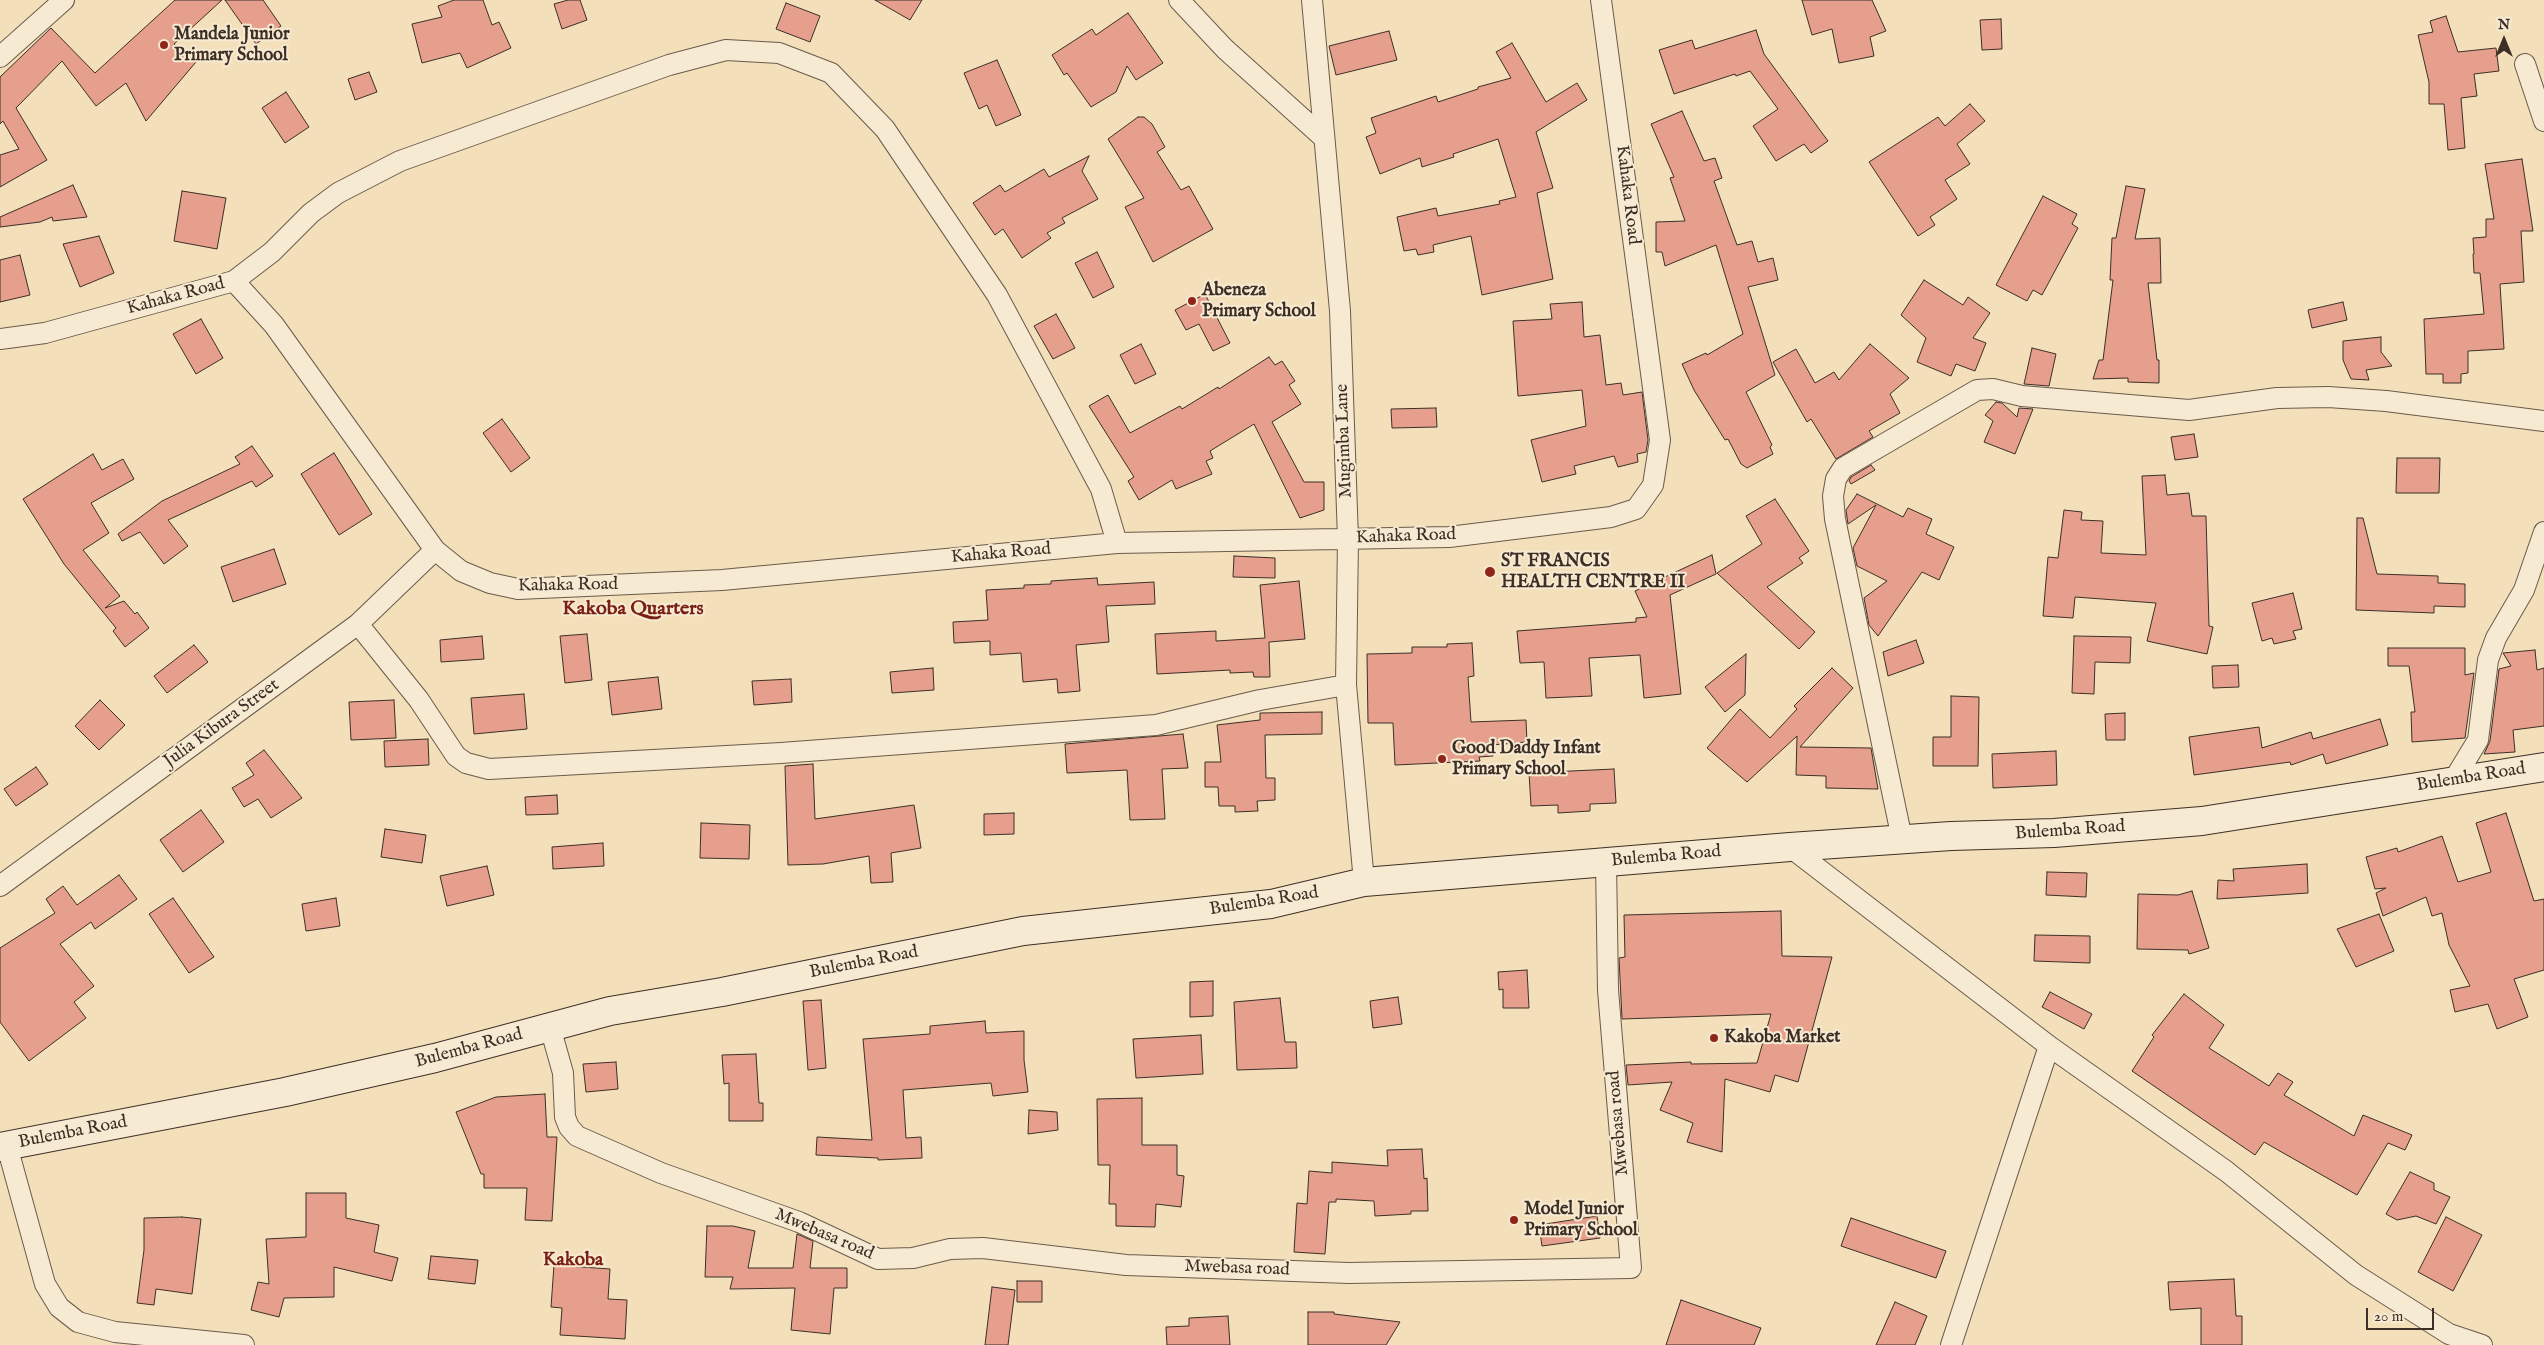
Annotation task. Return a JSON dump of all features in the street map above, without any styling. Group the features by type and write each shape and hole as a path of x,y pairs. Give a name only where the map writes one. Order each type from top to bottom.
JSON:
{"main road":[{"name":"Bulemba Road","path":"3,1146 295,1090 436,1058 610,1011 722,992 1023,931 1271,904 1364,882 1790,847 1952,836 2054,834 2202,821 2544,767"}],"street":[{"path":"0,57 64,0"},
{"path":"1179,0 1225,49 1324,138"},
{"name":"Mugimba Lane","path":"1312,0 1340,311 1348,538 1346,685 1364,882"},
{"name":"Kahaka Road","path":"0,339 45,333 234,281 274,325 435,550 461,571 490,583 518,589 722,580 1117,543 1449,537 1611,517 1636,509 1653,485 1660,440 1601,0"},
{"path":"234,281 272,252 311,213 338,193 400,162 669,65 726,50 779,53 831,73 885,129 997,295 1102,489 1117,543"},
{"path":"2526,64 2544,121"},
{"path":"1902,840 1835,520 1833,496 1836,479 1843,468 1977,390 1994,389 2022,396 2189,410 2277,398 2328,397 2386,401 2544,421"},
{"path":"2453,781 2478,740 2488,660 2496,638 2524,590 2544,532"},
{"name":"Julia Kibura Street","path":"0,886 358,624 435,550"},
{"path":"358,624 419,700 456,756 466,763 489,769 781,753 1156,725 1260,700 1346,685"},
{"path":"1790,847 2049,1046 2226,1171 2356,1275 2446,1339 2482,1345"},
{"name":"Mwebasa road","path":"550,1027 564,1073 565,1116 569,1127 577,1136 661,1173 799,1222 878,1259 913,1258 950,1249 983,1248 1126,1265 1339,1272 1631,1268 1608,990 1606,862"},
{"path":"1950,1345 2049,1046"},
{"path":"3,1146 45,1284 58,1308 78,1322 115,1332 244,1345"}],"building":[{"path":"175,0 222,0 174,44 196,62 146,121 126,83 96,106 62,61 16,108 47,160 0,187 0,155 19,149 3,121 0,124 0,77 51,28 95,73"},
{"path":"225,0 263,0 281,26 256,44"},
{"path":"454,0 483,0 492,25 499,22 511,48 467,68 460,53 422,63 412,24 442,17 438,6"},
{"path":"568,0 580,0 587,20 562,29 554,4"},
{"path":"875,0 922,0 910,20"},
{"path":"1802,0 1872,0 1886,31 1870,37 1874,56 1839,63 1832,29 1812,35"},
{"path":"786,3 820,16 810,42 776,29"},
{"path":"1128,13 1163,63 1136,80 1127,66 1116,92 1091,107 1067,73 1064,75 1052,55 1092,29 1096,35"},
{"path":"2446,16 2458,52 2496,48 2499,71 2474,74 2477,96 2461,98 2465,148 2448,150 2444,104 2429,104 2429,82 2418,35 2433,32 2430,21"},
{"path":"2001,19 2002,49 1982,50 1980,20"},
{"path":"1756,30 1764,54 1828,141 1811,153 1804,144 1776,161 1753,126 1778,109 1750,71 1674,94 1659,50 1692,40 1695,49"},
{"path":"1389,31 1397,60 1336,75 1329,46"},
{"path":"1512,43 1546,102 1577,83 1587,100 1536,132 1553,188 1537,193 1553,279 1482,295 1471,236 1433,245 1434,252 1418,255 1416,249 1404,251 1397,217 1436,208 1438,216 1500,204 1499,201 1516,197 1498,139 1453,154 1454,157 1422,167 1420,158 1380,174 1366,137 1376,133 1371,118 1436,96 1438,102 1478,89 1478,87 1511,78 1496,52"},
{"path":"997,60 1021,115 996,126 987,105 979,109 964,73"},
{"path":"369,72 377,92 355,100 348,79"},
{"path":"286,92 309,127 285,143 262,108"},
{"path":"1970,104 1985,121 1957,144 1970,164 1945,180 1957,199 1930,217 1935,225 1918,236 1869,162 1938,117 1945,126"},
{"path":"1682,111 1704,161 1715,158 1722,178 1714,181 1737,245 1752,241 1758,262 1773,258 1778,280 1748,287 1775,375 1746,392 1772,445 1770,447 1773,454 1747,468 1741,464 1728,439 1725,440 1694,390 1682,364 1706,353 1707,355 1743,334 1716,245 1665,266 1662,252 1656,252 1656,222 1685,221 1670,178 1674,177 1651,124"},
{"path":"1138,117 1144,117 1152,124 1165,147 1157,152 1181,190 1189,186 1213,229 1153,262 1125,207 1144,198 1108,139"},
{"path":"1089,156 1082,171 1098,199 1062,218 1065,223 1047,233 1051,238 1022,258 1003,229 995,235 973,203 1000,185 1005,192 1044,169 1049,177"},
{"path":"2522,159 2533,231 2521,231 2524,282 2500,284 2504,349 2468,351 2468,373 2461,374 2461,383 2443,383 2443,374 2426,374 2424,319 2484,314 2480,273 2474,273 2473,238 2486,237 2486,219 2494,219 2485,164"},
{"path":"73,185 87,217 53,221 52,217 40,222 0,227 0,217"},
{"path":"2126,186 2145,189 2135,239 2160,238 2161,283 2148,283 2157,360 2159,360 2159,383 2128,382 2128,378 2093,379 2099,360 2103,360 2113,280 2110,280 2112,238 2116,238"},
{"path":"182,191 226,198 217,249 174,241"},
{"path":"2043,196 2077,214 2072,224 2078,228 2042,295 2033,290 2027,301 1996,285"},
{"path":"99,236 114,273 80,287 63,244"},
{"path":"1097,252 1114,287 1093,298 1075,263"},
{"path":"20,255 30,295 0,302 0,260"},
{"path":"1924,280 1963,305 1968,297 1990,313 1973,338 1986,343 1975,371 1956,364 1951,376 1917,362 1926,338 1901,315"},
{"path":"1205,294 1230,343 1213,351 1199,324 1186,330 1175,310"},
{"path":"1582,302 1584,337 1600,335 1606,385 1621,383 1623,395 1642,392 1648,440 1646,452 1637,454 1638,462 1618,467 1614,456 1574,466 1576,474 1542,482 1531,440 1586,426 1582,390 1518,396 1513,321 1552,319 1550,304"},
{"path":"2343,302 2347,320 2312,328 2308,310"},
{"path":"1056,314 1075,348 1053,359 1034,326"},
{"path":"201,319 223,358 196,374 173,334"},
{"path":"2381,337 2381,352 2392,366 2366,370 2369,380 2351,379 2343,360 2343,341"},
{"path":"1141,344 1156,374 1135,384 1120,355"},
{"path":"1870,344 1909,378 1890,394 1900,413 1869,431 1873,437 1836,459 1811,419 1807,422 1773,362 1796,349 1815,383 1834,372 1839,380"},
{"path":"2032,348 2056,354 2049,386 2024,384"},
{"path":"1269,357 1275,365 1282,361 1295,381 1289,385 1301,404 1272,422 1304,482 1324,482 1324,510 1300,518 1254,424 1210,451 1213,458 1206,461 1212,474 1176,489 1172,480 1139,500 1128,481 1134,477 1089,406 1108,395 1130,433 1180,406 1182,409 1218,387 1219,389"},
{"path":"1996,402 2002,403 2017,417 2019,408 2033,409 2015,454 1984,442 1993,421 1985,415"},
{"path":"1436,408 1437,427 1392,428 1391,409"},
{"path":"502,419 530,458 511,472 483,433"},
{"path":"2194,434 2198,457 2175,460 2171,437"},
{"path":"252,446 273,476 256,487 252,481 168,520 188,546 164,564 140,532 122,541 118,534 162,501 240,464 235,457"},
{"path":"334,453 372,514 339,535 301,474"},
{"path":"93,454 102,470 123,459 134,479 91,503 109,533 83,550 120,596 105,608 124,601 135,614 137,612 149,628 125,647 113,631 116,628 64,564 23,499"},
{"path":"2397,458 2440,458 2439,493 2396,493"},
{"path":"1871,465 1875,470 1851,484 1849,481 1851,477"},
{"path":"2165,475 2167,495 2189,493 2192,516 2206,516 2209,626 2213,627 2207,654 2147,641 2156,603 2075,597 2073,618 2043,616 2048,557 2058,558 2064,510 2082,512 2081,520 2103,521 2101,553 2146,555 2142,476"},
{"path":"1857,494 1903,517 1908,508 1932,519 1926,534 1954,547 1939,580 1922,572 1878,636 1869,625 1864,598 1887,581 1857,566 1853,548 1876,505 1848,524 1846,510"},
{"path":"1775,499 1809,551 1799,558 1803,563 1767,587 1815,632 1799,649 1717,573 1762,544 1746,516"},
{"path":"2357,518 2363,518 2377,574 2438,576 2438,583 2465,584 2465,607 2434,606 2434,613 2356,610"},
{"path":"274,549 286,584 233,602 221,567"},
{"path":"1712,555 1716,574 1670,595 1681,694 1644,698 1640,655 1589,658 1592,696 1546,698 1544,662 1520,663 1517,631 1636,622 1636,618 1647,617 1635,591"},
{"path":"1234,556 1275,558 1275,578 1233,577"},
{"path":"1097,578 1098,585 1154,582 1155,604 1106,606 1109,642 1076,645 1080,691 1058,693 1057,679 1023,682 1021,653 990,655 990,641 954,643 953,622 988,620 986,590 1024,588 1024,585 1051,584 1051,581"},
{"path":"1299,581 1305,639 1269,642 1270,677 1254,677 1253,672 1230,673 1230,670 1157,674 1155,634 1216,631 1216,641 1265,638 1260,585"},
{"path":"2293,593 2302,629 2293,631 2296,639 2274,644 2272,638 2262,641 2252,603"},
{"path":"587,634 592,680 565,683 560,636"},
{"path":"482,636 484,659 441,662 440,640"},
{"path":"2074,636 2131,637 2130,663 2095,662 2094,694 2072,693"},
{"path":"1916,640 1924,663 1888,676 1883,652"},
{"path":"1472,643 1474,676 1468,677 1471,722 1526,720 1527,742 1492,745 1493,756 1479,757 1480,761 1395,765 1393,723 1368,723 1367,654 1412,653 1412,647 1447,647 1447,644"},
{"path":"194,645 208,662 167,693 154,676"},
{"path":"2388,648 2465,648 2465,675 2474,673 2465,738 2412,742 2411,712 2415,712 2409,666 2388,666"},
{"path":"2535,650 2537,670 2544,668 2544,726 2513,730 2515,752 2484,754 2490,741 2499,669 2511,666 2503,653"},
{"path":"1746,654 1745,695 1725,712 1705,687"},
{"path":"2238,665 2239,687 2213,688 2212,666"},
{"path":"933,668 934,690 892,693 890,672"},
{"path":"1832,668 1853,688 1800,747 1871,748 1878,789 1826,788 1826,776 1796,775 1797,736 1747,782 1707,748 1740,709 1770,738 1797,709 1794,706"},
{"path":"658,677 662,709 612,715 608,682"},
{"path":"791,679 792,702 754,705 752,681"},
{"path":"524,694 527,729 474,734 471,698"},
{"path":"1951,696 1979,697 1978,766 1933,766 1933,737 1951,737"},
{"path":"100,700 125,725 99,750 75,726"},
{"path":"394,700 396,738 351,740 349,702"},
{"path":"1322,712 1322,734 1265,735 1266,778 1275,778 1275,800 1257,801 1258,811 1235,812 1235,806 1219,806 1218,787 1205,787 1205,762 1221,762 1217,725 1260,720 1260,713"},
{"path":"2125,713 2125,740 2106,740 2105,714"},
{"path":"2380,719 2388,745 2326,764 2323,754 2291,765 2290,762 2194,775 2189,737 2259,727 2262,748 2311,732 2313,739"},
{"path":"1183,734 1188,768 1162,769 1165,819 1130,820 1127,770 1067,773 1065,744"},
{"path":"428,739 429,765 385,767 384,741"},
{"path":"264,750 302,798 271,818 258,799 244,807 232,788 254,775 246,763"},
{"path":"2056,751 2057,785 1993,788 1992,754"},
{"path":"813,764 815,819 914,805 921,848 891,853 893,882 871,883 869,856 823,864 788,865 785,766"},
{"path":"36,767 48,784 16,806 4,789"},
{"path":"1614,769 1616,803 1590,804 1590,811 1558,813 1558,805 1531,806 1529,773"},
{"path":"557,795 558,814 526,815 525,797"},
{"path":"201,810 224,842 183,872 160,840"},
{"path":"1014,813 1014,834 984,835 984,814"},
{"path":"2506,813 2534,901 2544,899 2544,970 2514,979 2528,1017 2497,1029 2488,1004 2455,1012 2450,990 2470,986 2449,945 2442,913 2432,916 2426,897 2383,916 2376,893 2386,888 2375,889 2366,857 2397,848 2398,852 2442,836 2458,882 2491,872 2476,823"},
{"path":"701,823 750,825 749,859 700,858"},
{"path":"385,829 426,835 422,863 381,857"},
{"path":"603,843 604,866 553,869 552,847"},
{"path":"2307,864 2308,893 2217,899 2218,880 2234,881 2233,869"},
{"path":"487,866 494,895 447,906 440,876"},
{"path":"2047,872 2087,873 2086,897 2046,895"},
{"path":"119,875 137,899 95,929 91,922 60,944 94,986 74,1002 86,1018 29,1061 0,1022 0,948 55,913 46,899 63,886 77,905"},
{"path":"2192,891 2209,948 2189,954 2188,950 2137,949 2138,894 2178,895"},
{"path":"173,898 214,957 189,973 149,914"},
{"path":"336,898 340,926 306,931 302,904"},
{"path":"1781,911 1782,956 1832,957 1798,1082 1775,1075 1770,1092 1725,1079 1722,1152 1687,1142 1693,1123 1660,1110 1672,1082 1628,1085 1626,1065 1691,1062 1691,1064 1757,1063 1771,1014 1622,1019 1619,958 1625,957 1624,915"},
{"path":"2379,914 2394,951 2356,967 2337,929"},
{"path":"2035,935 2090,936 2090,963 2034,961"},
{"path":"1527,970 1529,1008 1503,1008 1503,989 1499,990 1498,972"},
{"path":"1213,981 1213,1016 1190,1017 1190,982"},
{"path":"2050,992 2092,1014 2084,1029 2042,1007"},
{"path":"2184,994 2224,1025 2209,1048 2269,1086 2278,1073 2293,1082 2284,1095 2354,1136 2363,1115 2412,1135 2405,1150 2388,1143 2357,1195 2264,1142 2255,1155 2132,1071 2154,1037 2152,1035"},
{"path":"1398,997 1402,1024 1373,1028 1370,1001"},
{"path":"1280,998 1285,1042 1296,1042 1297,1068 1237,1070 1234,1002"},
{"path":"821,1000 826,1068 808,1070 803,1001"},
{"path":"985,1021 986,1033 1024,1031 1024,1060 1028,1092 993,1096 991,1083 903,1090 906,1138 921,1137 922,1158 878,1160 878,1158 816,1155 817,1137 872,1140 863,1039 930,1034 930,1026"},
{"path":"1201,1035 1203,1074 1136,1078 1133,1039"},
{"path":"756,1054 759,1103 763,1103 763,1121 729,1121 729,1083 724,1084 722,1055"},
{"path":"616,1062 618,1089 586,1092 583,1064"},
{"path":"545,1094 547,1137 557,1137 552,1221 525,1220 527,1188 484,1188 484,1174 481,1174 456,1112 496,1097"},
{"path":"1142,1098 1142,1145 1177,1145 1177,1175 1184,1176 1181,1207 1156,1204 1155,1227 1116,1226 1116,1204 1109,1204 1110,1165 1098,1165 1097,1099"},
{"path":"1029,1110 1057,1112 1058,1130 1028,1134"},
{"path":"1422,1149 1424,1179 1427,1178 1428,1211 1411,1211 1411,1214 1375,1216 1374,1201 1336,1199 1336,1202 1329,1202 1325,1254 1294,1252 1297,1203 1307,1204 1309,1171 1332,1173 1332,1162 1388,1166 1387,1150"},
{"path":"2410,1172 2434,1183 2434,1190 2450,1197 2436,1224 2416,1216 2397,1220 2386,1214"},
{"path":"306,1193 346,1193 346,1218 379,1225 374,1252 398,1258 392,1281 334,1267 334,1297 284,1298 279,1317 251,1310 258,1282 269,1284 266,1239 306,1237"},
{"path":"1597,1216 1600,1238 1542,1246 1539,1225"},
{"path":"182,1217 201,1219 192,1294 156,1289 154,1305 137,1303 144,1250 144,1218"},
{"path":"2446,1217 2482,1235 2453,1291 2418,1272"},
{"path":"1851,1218 1946,1251 1936,1278 1841,1246"},
{"path":"707,1226 733,1226 755,1231 748,1268 793,1268 797,1234 813,1241 810,1268 847,1268 847,1288 834,1288 830,1334 791,1330 795,1288 730,1289 733,1277 705,1277"},
{"path":"431,1256 478,1260 475,1284 428,1279"},
{"path":"554,1265 610,1269 608,1299 627,1300 625,1339 560,1335 562,1308 551,1307"},
{"path":"2234,1279 2236,1316 2242,1316 2242,1345 2201,1345 2201,1308 2170,1310 2168,1282"},
{"path":"1017,1281 1042,1281 1042,1302 1017,1302"},
{"path":"992,1287 1015,1290 1008,1345 985,1345"},
{"path":"1681,1300 1761,1328 1754,1345 1666,1345"},
{"path":"1895,1302 1927,1316 1915,1345 1876,1345"},
{"path":"1308,1312 1334,1312 1334,1314 1400,1322 1386,1345 1308,1345"},
{"path":"1228,1316 1230,1345 1167,1345 1166,1327 1189,1326 1189,1318"}],"place":[{"name":"Mandela Junior Primary School","path":"164,45"},
{"name":"Abeneza Primary School","path":"1192,301"},
{"name":"ST FRANCIS HEALTH CENTRE II","path":"1490,572"},
{"name":"Good Daddy Infant Primary School","path":"1442,759"},
{"name":"Kakoba Market","path":"1714,1038"},
{"name":"Model Junior Primary School","path":"1514,1220"}],"district":[{"name":"Kakoba Quarters","path":"633,610"},
{"name":"Kakoba","path":"573,1261"}]}
